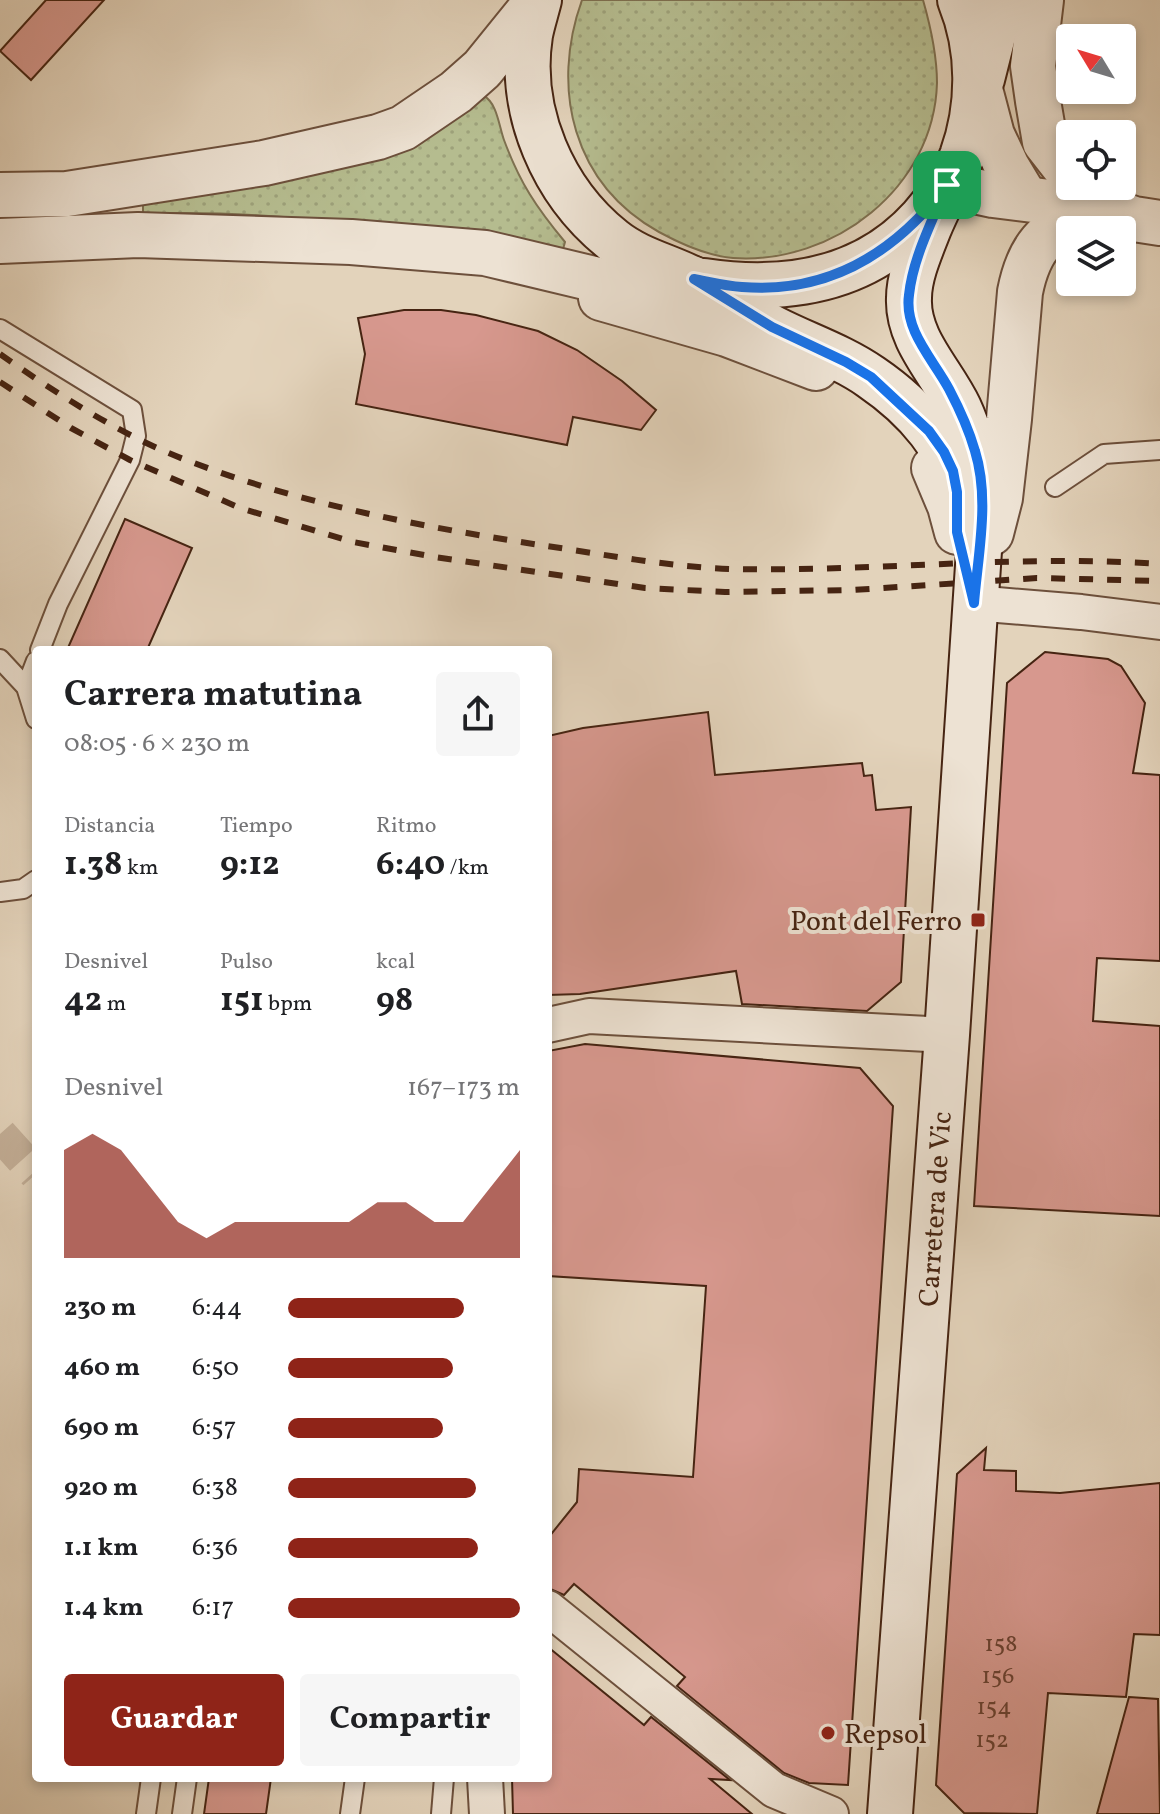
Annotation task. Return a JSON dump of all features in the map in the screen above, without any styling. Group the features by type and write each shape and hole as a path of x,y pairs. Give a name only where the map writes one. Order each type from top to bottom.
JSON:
{"street":[{"path":"424,115 471,66 483,46 498,0"},
{"path":"0,195 67,194 264,163 378,137 403,128 456,92 482,69 538,0"},
{"path":"538,0 530,35 528,73 532,113 544,150 563,185 588,217 614,241 651,263 694,279 743,287 784,286 823,278 866,261 900,238 947,185"},
{"path":"960,0 972,38 976,94 1007,167 1025,197"},
{"path":"974,603 983,490 976,452 960,410 916,337 909,316 909,295 920,250 961,157 1002,0"},
{"path":"1041,0 1033,66 1045,142 1056,156"},
{"path":"947,185 993,195 1056,197"},
{"path":"974,603 1000,498 1020,292 1026,264 1046,237 1090,200"},
{"path":"1099,200 1134,219 1160,223"},
{"path":"0,241 138,235 351,242 485,253 619,285 694,279 772,327 871,377 913,414 944,452 953,471 957,492 957,532"},
{"path":"413,248 478,271 653,311 811,365 861,393 883,409 935,469 957,532 974,603"},
{"path":"974,603 1160,622"},
{"name":"Carretera de Vic","path":"890,1814 947,1035 974,603"},
{"path":"552,1024 589,1016 947,1035"},
{"path":"552,1611 774,1790 831,1814"},
{"path":"485,1782 487,1814"}],"lane":[{"path":"0,329 132,410 136,436 130,460 58,604 42,646"},
{"path":"1055,487 1104,454 1160,450"},
{"path":"0,659 26,687 32,706"},
{"path":"26,687 32,671"},
{"path":"0,892 23,889 32,883"},
{"path":"146,1814 150,1782"},
{"path":"182,1814 186,1782"},
{"path":"350,1814 354,1782"},
{"path":"441,1814 444,1782"}],"green space":[{"path":"582,0 923,0 933,41 937,83 931,121 918,156 898,186 871,212 841,233 807,248 770,257 733,258 704,252 676,241 630,212 606,188 588,161 576,131 568,67"},
{"path":"484,96 495,109 504,140 523,182 565,242 562,253 301,218 143,214 143,201"}],"building":[{"path":"46,0 104,0 31,80 0,51"},
{"path":"404,310 441,310 476,315 538,331 577,350 622,381 656,410 641,430 573,417 567,445 356,404 365,354 358,318"},
{"path":"125,519 192,548 149,646 69,646"},
{"path":"1045,652 1108,659 1121,666 1145,703 1133,773 1160,775 1160,961 1097,958 1093,1021 1160,1026 1160,1216 974,1206 1007,683"},
{"path":"708,712 715,775 862,763 864,776 872,775 876,810 911,807 901,982 867,1011 742,1004 736,971 580,994 552,995 552,735 583,728"},
{"path":"585,1044 860,1068 893,1106 848,1785 809,1783 784,1773 677,1686 685,1677 574,1584 564,1595 552,1590 552,1533 577,1502 579,1469 693,1477 706,1286 552,1276 552,1050"},
{"path":"986,1448 984,1470 1016,1471 1016,1491 1060,1493 1160,1483 1160,1635 1134,1634 1126,1697 1048,1693 1037,1814 964,1813 936,1785 957,1474"},
{"path":"552,1650 644,1725 651,1717 730,1780 710,1779 752,1814 513,1814 512,1782 552,1782"},
{"path":"1129,1697 1158,1699 1160,1814 1097,1814"},
{"path":"208,1782 270,1782 266,1814 204,1814"}],"tunnel":[{"path":"0,1134 32,1170"}],"railway":[{"path":"0,354 94,415 168,453 236,478 322,503 453,530 636,560 732,569 1053,561 1160,564"},
{"path":"0,382 71,428 130,460 240,508 353,542 435,557 645,588 725,592 853,590 1037,578 1160,581"}],"place":[{"name":"Pont del Ferro","path":"978,920"},
{"name":"Repsol","path":"828,1733"}],"route":[{"path":"947,185 920,250 909,295 909,316 916,337 960,410 976,452 983,490 974,603 957,532 957,492 953,471 929,431 871,377 772,327 694,279 743,287 784,286 823,278 866,261 900,238 947,185"}]}
